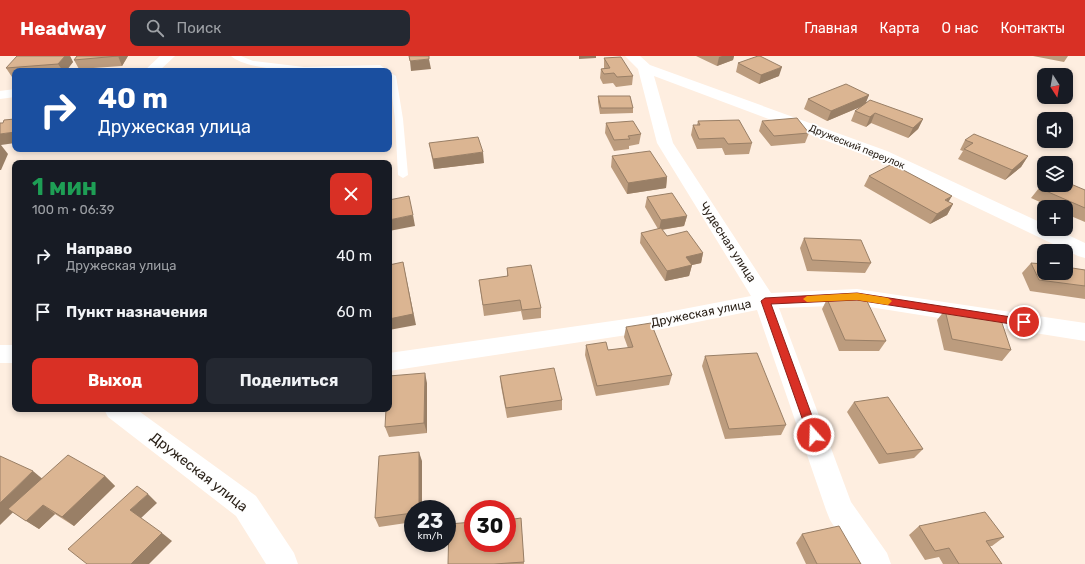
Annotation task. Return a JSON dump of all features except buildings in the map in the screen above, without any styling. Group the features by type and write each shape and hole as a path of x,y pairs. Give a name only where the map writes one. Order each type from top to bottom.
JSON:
{"street":[{"path":"154,68 168,56"},
{"name":"Дружеский переулок","path":"639,62 881,155 1085,251"},
{"name":"Чудесная улица","path":"639,62 665,143 765,301 840,510 876,564"},
{"path":"0,95 12,93"},
{"name":"Дружеская улица","path":"392,362 647,324 765,301 857,296 1085,332"},
{"path":"0,354 12,354"},
{"name":"Дружеская улица","path":"121,412 246,506 283,564"}],"lane":[{"path":"235,56 252,63 295,68"},
{"path":"342,68 381,68"},
{"path":"392,76 399,119 403,175"}],"slow traffic":[{"path":"807,299 857,296 888,301"}],"route":[{"path":"814,435 765,301 857,296 1024,322"}]}
